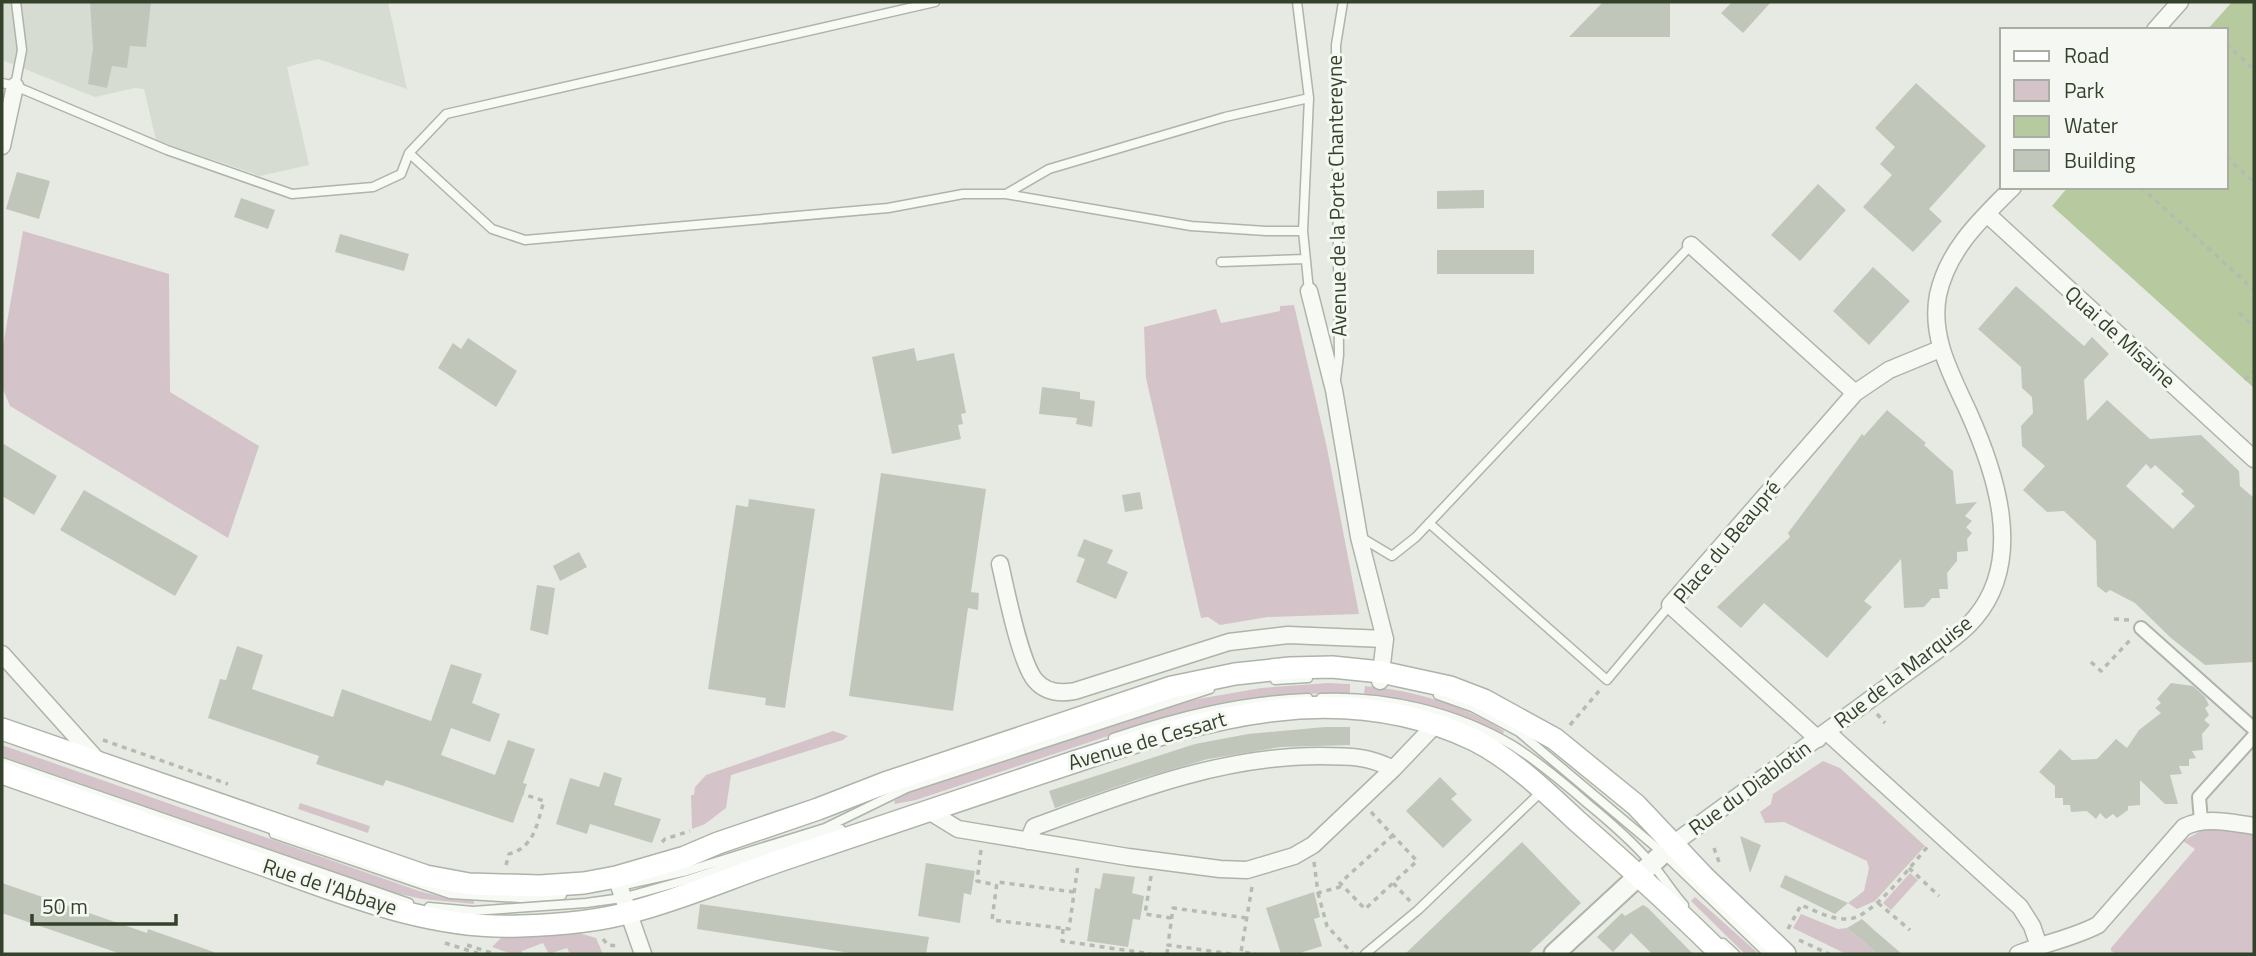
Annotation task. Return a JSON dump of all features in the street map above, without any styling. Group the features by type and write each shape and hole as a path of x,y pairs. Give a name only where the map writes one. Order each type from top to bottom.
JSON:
{"main road":[{"name":"Avenue de Cessart","path":"660,855 1172,687 1235,674 1332,667 1450,687 1484,700 1555,739 1636,805 1656,858"},
{"name":"Avenue de Cessart","path":"621,894 927,810 1144,739 1228,716 1293,708 1356,708 1400,715 1435,725 1479,743 1543,790 1656,858"},
{"name":"Rue de l'Abbaye","path":"2,729 102,769 450,882 540,886 584,883 621,894"},
{"name":"Rue de l'Abbaye","path":"2,773 316,884 418,916 458,924 487,927 525,926 621,894 660,855"},
{"path":"1656,858 1709,882 1785,944"},
{"path":"1656,858 1721,954"}],"street":[{"path":"2157,28 2180,2"},
{"path":"2,146 8,85"},
{"name":"Rue de la Marquise","path":"2011,189 1959,244 1944,275 1936,314 1940,349 1974,425 1995,489 2003,533 2000,565 1987,599 1969,625 1822,736 2020,907 2032,926 2039,946"},
{"name":"Quai de Misaine","path":"1987,214 2254,459"},
{"path":"1690,245 1855,393"},
{"name":"Avenue de la Porte Chantereyne","path":"1309,291 1334,390 1359,537 1385,639 1380,677"},
{"name":"Place du Beaupré","path":"1822,736 1670,605 1855,393 1889,370 1940,349"},
{"path":"1000,564 1026,664 1035,680 1044,688 1054,691 1075,691 1229,642 1288,635 1385,639"},
{"path":"2141,628 2254,729"},
{"path":"2,654 102,769"},
{"path":"927,810 958,830 1220,869 1255,868 1294,856 1311,846 1393,769 1435,725"},
{"name":"Rue du Diablotin","path":"1656,858 1822,736"},
{"path":"2201,821 2199,797 2254,736"},
{"path":"1028,841 1034,827 1197,771 1248,761 1300,756 1376,759 1393,769"},
{"path":"2018,954 2079,935 2098,925 2184,827 2201,821 2254,826"},
{"path":"1554,954 1656,858"},
{"path":"621,894 643,954"}],"lane":[{"path":"16,2 22,50 8,85 167,150 292,194 373,187 401,174 410,153 446,114 935,2"},
{"name":"Avenue de la Porte Chantereyne","path":"1297,2 1309,98 1303,231 1309,291"},
{"name":"Avenue de la Porte Chantereyne","path":"1334,390 1339,355 1336,45 1343,2"},
{"path":"1006,194 1049,169 1225,117 1309,98"},
{"path":"410,153 492,229 525,240 888,208 963,194 1006,194 1191,226 1303,231"},
{"path":"1359,537 1392,556 1416,537 1690,245"},
{"name":"Avenue de la Porte Chantereyne","path":"1221,262 1304,259"},
{"path":"1429,523 1607,680 1670,605"},
{"path":"1338,677 1380,677"},
{"path":"1266,681 1318,678"},
{"path":"584,892 621,894 825,828 907,788 1161,704 1224,687"},
{"path":"1110,739 1188,716 1267,701 1332,697 1394,703 1455,720 1512,746 1550,772 1768,954"},
{"path":"2,739 102,769"},
{"path":"2,762 421,906 473,911 586,903 690,879 853,825"},
{"path":"905,808 1020,769"},
{"path":"1365,954 1418,910 1543,790"},
{"path":"260,830 450,894 521,898 572,894"},
{"path":"1656,858 1682,904 1735,954"}],"path":[{"path":"2228,46 2254,69"},
{"path":"2228,159 2254,182"},
{"path":"2143,189 2254,290"},
{"path":"2239,313 2254,327"},
{"path":"2245,380 2254,372"},
{"path":"2091,662 2101,671 2141,628"},
{"path":"1564,732 1607,680"},
{"path":"101,739 238,789"},
{"path":"506,867 509,854 529,844 544,801 523,794"},
{"path":"1360,800 1417,861 1365,909 1340,883 1392,835"},
{"path":"660,855 665,839 701,828"},
{"path":"984,834 977,881 997,885"},
{"path":"1785,944 1801,905 1833,918 1851,919 1878,903 1930,844"},
{"path":"1311,846 1318,893 1327,926 1353,954"},
{"path":"1074,892 997,882 992,920 1069,929 1080,849"},
{"path":"1154,860 1145,914 1171,918"},
{"path":"1255,868 1241,953 1256,954"},
{"path":"1909,868 1939,896"},
{"path":"1393,883 1418,910"},
{"path":"1318,893 1343,886"},
{"path":"1878,903 1910,930"},
{"path":"1167,954 1173,908 1247,918"},
{"path":"1063,929 1062,941 1150,954"},
{"path":"608,945 618,946"},
{"path":"1168,945 1231,954"}],"shaded area":[{"path":"2,2 388,2 407,89 318,59 287,67 309,165 260,176 156,140 144,89 135,88 95,97 2,60"}],"green space":[{"path":"23,231 169,274 170,392 259,446 228,538 10,406 2,387 2,351"},
{"path":"1294,305 1327,448 1359,614 1268,617 1220,625 1208,617 1201,618 1146,378 1144,327 1216,309 1221,323 1280,311 1280,306"},
{"path":"1350,684 1350,693 1281,696 1168,716 916,800 895,804 894,801 911,790 1143,714 1198,699 1261,688"},
{"path":"1365,686 1419,695 1455,706 1504,731 1503,735 1435,708 1364,694"},
{"path":"833,731 848,736 843,740 731,775 726,808 705,824 692,829 691,795 694,795 695,787 706,775"},
{"path":"2,745 419,891 446,898 474,900 474,904 422,899 387,891 2,756"},
{"path":"1823,761 1840,768 1925,846 1875,901 1857,909 1848,903 1864,891 1869,868 1867,861 1784,822 1765,823 1760,812 1771,804 1773,794"},
{"path":"300,803 370,826 368,833 298,809"},
{"path":"2204,829 2254,833 2254,954 2117,954 2111,951 2195,849 2183,841"},
{"path":"1910,873 1918,880 1891,910 1883,903"},
{"path":"1695,897 1759,954 1745,954 1691,901"},
{"path":"1801,914 1838,929 1847,928 1878,954 1846,954 1793,928"},
{"path":"581,928 582,934 596,938 603,954 570,954 567,948 549,954 543,943 522,951 521,954 512,954 492,947 503,936"}],"water":[{"path":"2232,2 2254,2 2254,388 2052,206 2066,189 2228,189 2228,28 2209,28"}],"building":[{"path":"90,2 151,2 146,47 130,46 127,68 112,66 107,88 88,84 93,48"},
{"path":"1603,2 1670,2 1670,37 1569,37"},
{"path":"1732,2 1771,2 1743,33 1721,13"},
{"path":"1916,83 1986,146 1929,209 1942,221 1913,252 1863,207 1892,175 1880,164 1895,147 1875,128"},
{"path":"17,172 50,181 39,219 6,209"},
{"path":"1818,184 1846,210 1800,261 1771,235"},
{"path":"1484,190 1484,208 1437,209 1437,191"},
{"path":"241,198 275,210 268,229 234,217"},
{"path":"340,234 409,254 404,271 335,252"},
{"path":"1437,250 1534,250 1534,274 1437,274"},
{"path":"1873,267 1910,301 1869,345 1833,311"},
{"path":"2016,286 2084,346 2092,337 2109,354 2084,380 2087,421 2107,400 2150,439 2201,435 2239,471 2240,486 2254,498 2254,662 2205,665 2171,638 2135,603 2110,590 2106,593 2097,586 2096,541 2064,511 2047,512 2023,490 2045,466 2022,446 2021,426 2033,413 2032,397 2022,388 2021,367 1978,329","holes":["2146,464 2151,469 2155,465 2184,491 2181,494 2195,506 2173,529 2126,486"]},
{"path":"468,338 517,371 496,407 438,368 453,343 461,349"},
{"path":"914,348 917,361 954,353 966,413 961,414 963,424 958,425 961,439 892,454 872,357"},
{"path":"1042,387 1080,392 1080,399 1095,401 1092,427 1076,424 1077,418 1039,414"},
{"path":"1887,410 1926,443 1924,445 1953,471 1956,504 1977,502 1965,516 1972,521 1966,527 1972,533 1967,539 1968,551 1957,552 1957,561 1947,573 1948,589 1939,589 1940,598 1932,598 1924,607 1904,608 1901,559 1864,601 1872,607 1827,658 1764,603 1741,628 1717,607 1790,537 1788,533 1862,434 1864,436"},
{"path":"2,443 57,476 34,515 2,496"},
{"path":"881,473 986,489 971,592 979,593 978,610 968,608 953,711 849,696"},
{"path":"84,490 198,556 175,596 60,530"},
{"path":"1140,492 1143,509 1125,512 1122,495"},
{"path":"749,499 815,509 785,708 765,705 766,698 708,689 736,505 748,507"},
{"path":"1084,539 1113,550 1107,563 1128,572 1116,599 1076,582 1085,559 1077,556"},
{"path":"579,552 587,567 560,581 553,566"},
{"path":"537,585 555,588 548,635 530,630"},
{"path":"237,646 263,655 252,689 333,717 342,689 431,721 451,664 482,674 472,703 500,714 490,742 451,728 441,755 495,775 508,740 535,749 523,783 527,784 513,823 386,780 383,786 316,764 319,756 208,718 220,679 226,680"},
{"path":"2171,683 2193,686 2209,705 2205,708 2209,715 2204,720 2210,725 2202,734 2203,750 2192,751 2196,758 2189,759 2189,766 2179,766 2182,774 2170,775 2178,804 2165,804 2140,780 2140,805 2128,806 2128,810 2117,818 2113,814 2106,819 2100,813 2096,819 2087,811 2071,812 2070,805 2063,805 2063,798 2055,798 2055,786 2039,772 2060,749 2072,760 2097,759 2116,739 2127,748 2139,730 2161,713 2155,708 2161,703 2157,699"},
{"path":"1350,727 1350,745 1281,747 1208,759 1055,808 1049,791 1195,744 1248,734"},
{"path":"604,772 622,778 614,805 661,819 652,843 590,824 587,834 556,824 570,778 599,787"},
{"path":"1440,777 1457,794 1451,799 1472,820 1443,848 1406,811"},
{"path":"1740,836 1761,845 1750,873"},
{"path":"1522,842 1581,903 1544,939 1528,954 1405,954"},
{"path":"926,863 975,871 971,895 964,893 960,923 918,916"},
{"path":"1103,873 1135,877 1132,893 1144,896 1140,920 1133,919 1128,947 1087,941 1095,888 1100,889"},
{"path":"1785,875 1848,903 1835,914 1780,887"},
{"path":"2,883 147,933 148,929 214,954 121,954 2,913"},
{"path":"1314,892 1320,917 1314,919 1322,946 1297,954 1281,954 1266,908"},
{"path":"700,904 929,937 926,954 857,954 697,929"},
{"path":"1643,905 1693,954 1652,954 1631,933 1613,952 1597,937 1622,913 1625,916"},
{"path":"1862,919 1902,954 1878,954 1847,928"}]}
